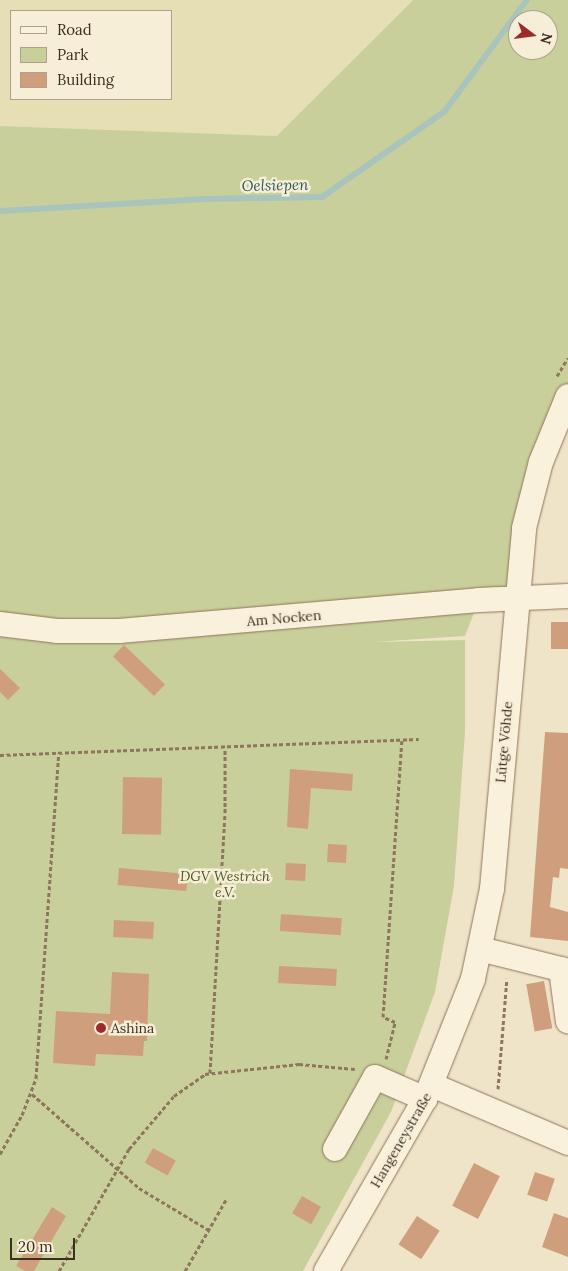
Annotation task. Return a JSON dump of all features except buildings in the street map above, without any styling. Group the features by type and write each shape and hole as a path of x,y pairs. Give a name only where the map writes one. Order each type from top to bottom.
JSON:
{"street":[{"name":"Lütge Vöhde","path":"429,1092 457,1024 480,949 492,889 524,528 541,462 568,396"},
{"name":"Am Nocken","path":"0,624 57,631 119,631 568,596"},
{"path":"480,949 564,970 568,1022"},
{"path":"335,1149 378,1078 429,1092"},
{"name":"Hangeneystraße","path":"326,1271 429,1092 568,1143"}],"path":[{"path":"0,755 225,748 419,739"},
{"path":"59,1271 115,1168 174,1096 210,1073 299,1064 346,1066 378,1078 395,1022 383,1017 402,741"},
{"path":"210,1073 224,812 225,748"},
{"path":"0,1154 32,1094 36,1078 59,753"},
{"path":"497,1095 507,955"},
{"path":"32,1094 139,1188 209,1230"},
{"path":"185,1271 227,1198"}],"shaded area":[{"path":"0,0 413,0 278,136 0,126"}],"green space":[{"name":"DGV Westrich e.V.","path":"413,0 568,0 568,396 517,599 479,600 465,636 374,642 465,640 465,732 454,886 435,992 391,1112 303,1271 0,1271 0,126 277,136"}],"waterway":[{"name":"Oelsiepen","path":"0,211 204,199 322,197 444,112 527,0"}],"place":[{"name":"Ashina","path":"101,1028"}]}
